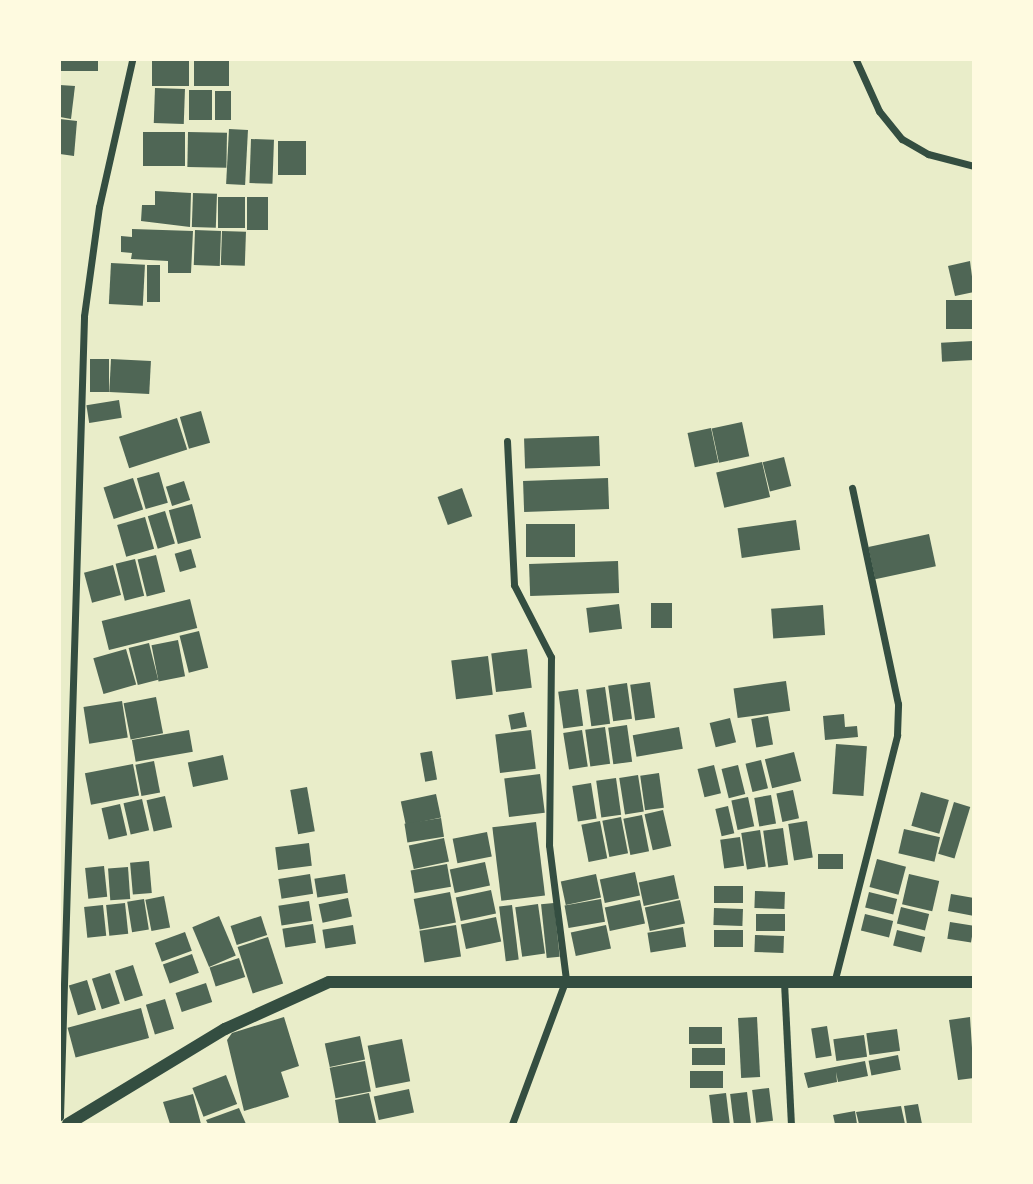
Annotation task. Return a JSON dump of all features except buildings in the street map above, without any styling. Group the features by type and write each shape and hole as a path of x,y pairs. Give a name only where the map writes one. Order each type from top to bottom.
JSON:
{"street":[{"path":"60,1117 83,316 99,207 132,60"},
{"path":"856,60 878,111 902,139 928,154 974,166"},
{"path":"507,441 514,585 551,657 549,845 566,979 512,1125"},
{"path":"834,984 897,736 898,704 852,488"},
{"path":"68,1125 225,1029 329,982 566,979 834,984 974,982"},
{"path":"783,981 792,1125"}]}
